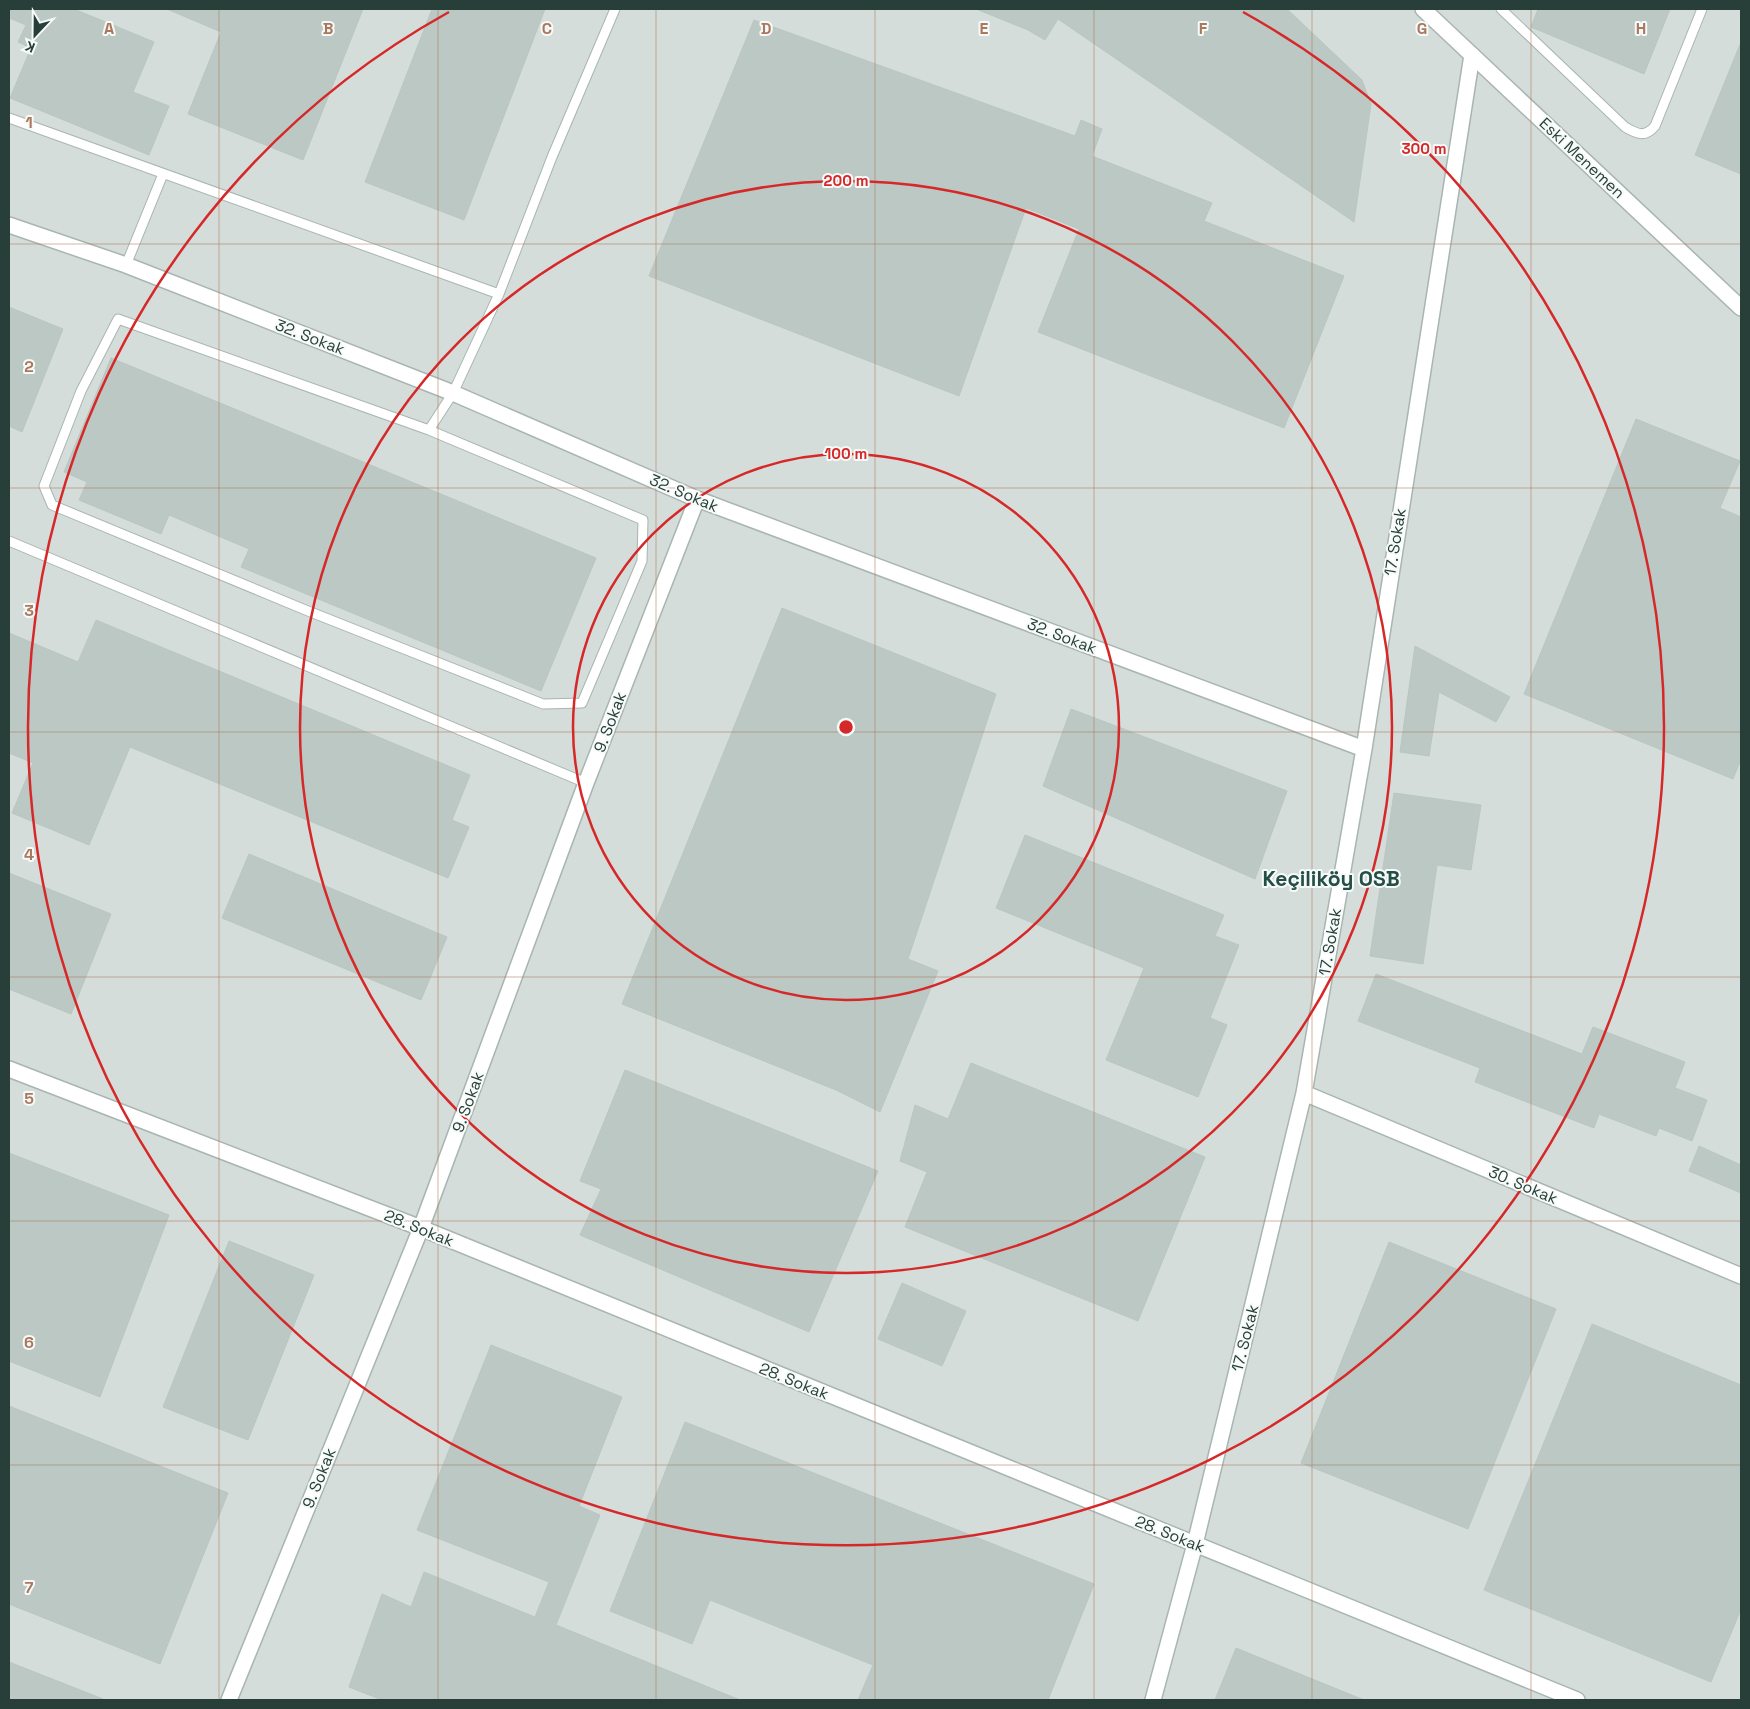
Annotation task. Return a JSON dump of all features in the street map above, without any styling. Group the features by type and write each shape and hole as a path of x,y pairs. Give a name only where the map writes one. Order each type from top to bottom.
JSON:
{"street":[{"name":"Eski Menemen","path":"1423,9 1741,308"},
{"name":"17. Sokak","path":"1153,1700 1195,1544 1304,1093 1364,750 1472,55"},
{"name":"32. Sokak","path":"9,225 126,265 453,393 698,499 1364,750"},
{"name":"9. Sokak","path":"229,1700 421,1228 586,783 698,499"},
{"name":"28. Sokak","path":"9,1069 421,1228 1577,1700"},
{"name":"30. Sokak","path":"1304,1093 1741,1276"}],"lane":[{"path":"429,430 453,393 499,294 552,157 615,9"},
{"path":"1501,9 1625,127 1634,132 1645,134 1650,132 1655,126 1702,9"},
{"path":"9,118 499,294"},
{"path":"126,265 163,174"},
{"path":"118,319 429,430 643,520 642,561 582,703 543,704 308,610 52,505 44,486 81,391 118,319"},
{"path":"9,541 586,783"}],"shaded area":[{"path":"9,9 1741,9 1741,1700 9,1700"}],"building":[{"path":"9,9 74,9 154,42 133,92 169,106 149,155 10,98 31,48 18,42 26,25 9,18"},
{"path":"167,9 363,9 303,160 188,114 221,32"},
{"path":"432,9 545,9 464,220 365,182"},
{"path":"976,9 1287,9 1362,80 1371,104 1354,222 1058,19 1045,40 1028,30"},
{"path":"1538,9 1670,9 1644,74 1531,27"},
{"path":"754,20 1075,136 1081,120 1102,129 1092,156 1212,203 1204,221 1344,276 1284,428 1038,332 1079,229 1026,208 959,396 649,276"},
{"path":"1741,42 1741,174 1695,155"},
{"path":"9,307 63,329 22,432 9,426"},
{"path":"111,358 596,558 541,691 241,567 249,549 169,515 161,534 79,500 87,482 64,472"},
{"path":"1636,419 1740,461 1720,508 1741,517 1741,759 1733,779 1524,694"},
{"path":"782,608 996,694 908,959 938,971 880,1112 836,1090 622,1004"},
{"path":"96,620 470,775 452,820 469,827 448,878 130,747 89,845 12,813 33,763 9,753 9,633 78,662"},
{"path":"1415,646 1510,697 1496,722 1439,692 1429,756 1400,752"},
{"path":"1071,709 1287,791 1255,879 1043,786"},
{"path":"1394,793 1481,805 1471,870 1437,865 1423,964 1370,956"},
{"path":"1025,835 1224,915 1215,936 1239,945 1210,1018 1227,1025 1198,1097 1106,1060 1144,968 996,908"},
{"path":"249,854 447,937 421,1000 222,918"},
{"path":"9,873 111,914 71,1014 9,989"},
{"path":"1376,974 1582,1054 1593,1027 1685,1062 1675,1088 1707,1100 1692,1141 1659,1128 1656,1136 1599,1114 1594,1128 1475,1082 1480,1068 1358,1021"},
{"path":"971,1063 1205,1157 1138,1321 905,1227 927,1172 900,1161 915,1105 948,1119"},
{"path":"625,1070 878,1171 809,1332 580,1235 601,1189 580,1181"},
{"path":"1699,1146 1741,1165 1741,1193 1689,1171"},
{"path":"9,1153 169,1215 100,1397 9,1361"},
{"path":"229,1241 314,1275 248,1440 163,1407"},
{"path":"1389,1242 1556,1309 1468,1529 1301,1463"},
{"path":"902,1283 966,1311 942,1366 878,1339"},
{"path":"1592,1324 1741,1385 1741,1609 1711,1682 1484,1590"},
{"path":"491,1345 622,1397 579,1506 600,1515 556,1625 740,1700 382,1700 349,1687 382,1594 411,1607 424,1572 535,1617 549,1582 417,1530"},
{"path":"9,1406 228,1493 160,1664 9,1604"},
{"path":"685,1422 1094,1584 1048,1700 858,1700 873,1665 710,1600 692,1644 610,1611"},
{"path":"1236,1648 1364,1700 1215,1700"},
{"path":"9,1662 103,1699 103,1700 9,1700"}],"district":[{"name":"Keçiliköy OSB","path":"1331,878"}]}
